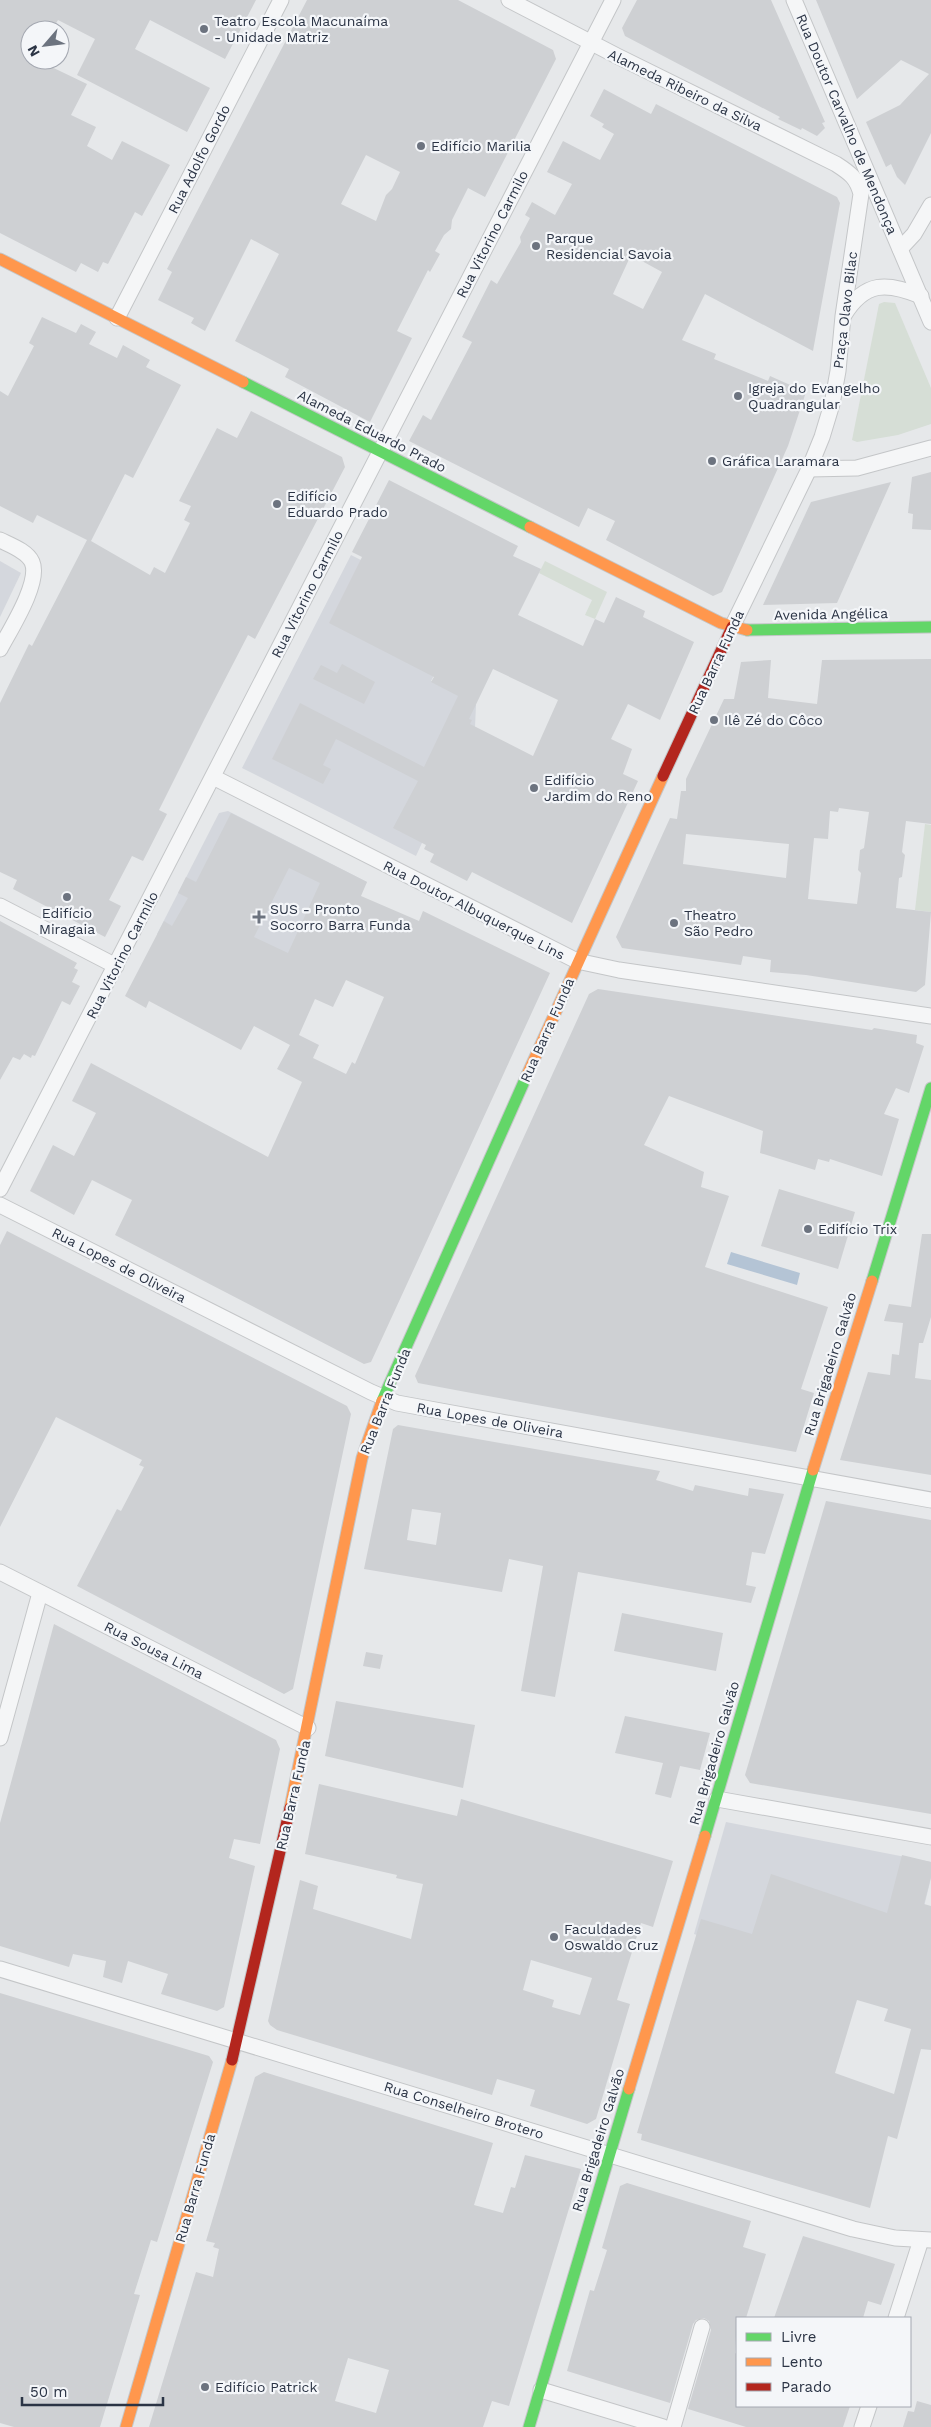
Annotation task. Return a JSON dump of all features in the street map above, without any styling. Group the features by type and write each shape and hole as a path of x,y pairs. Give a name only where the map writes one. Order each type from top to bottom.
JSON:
{"street":[{"name":"Rua Adolfo Gordo","path":"117,318 281,0"},
{"name":"Alameda Ribeiro da Silva","path":"509,0 591,43 836,164 852,175 858,183"},
{"name":"Rua Vitorino Carmilo","path":"0,1189 613,0"},
{"name":"Rua Doutor Carvalho de Mendonça","path":"794,0 854,146 900,249"},
{"path":"836,164 847,164 852,161 854,146"},
{"name":"Praça Olavo Bilac","path":"822,437 838,371 843,316 861,194 858,183"},
{"path":"931,205 914,234 900,249 931,322"},
{"name":"Alameda Eduardo Prado","path":"0,259 705,616 732,627"},
{"path":"843,316 858,296 879,286 905,289 921,296"},
{"name":"Rua Barra Funda","path":"126,2427 238,2041 308,1728 362,1458 383,1398 578,961 732,627 809,470 822,437"},
{"path":"809,470 857,468 931,448"},
{"path":"0,540 25,554 31,561 34,571 26,599 0,649"},
{"name":"Avenida Angélica","path":"732,627 758,631 931,627"},
{"name":"Rua Doutor Albuquerque Lins","path":"213,777 578,961 620,970 931,1016"},
{"path":"0,906 116,966"},
{"name":"Rua Brigadeiro Galvão","path":"529,2427 811,1478 931,1088"},
{"name":"Rua Lopes de Oliveira","path":"0,1205 383,1398 409,1406 931,1500"},
{"name":"Rua Sousa Lima","path":"0,1572 308,1728"},
{"path":"0,1738 40,1593"},
{"path":"716,1799 931,1837"},
{"name":"Rua Conselheiro Brotero","path":"0,1969 853,2229 926,2240"},
{"path":"896,2317 926,2240"},
{"path":"672,2427 702,2327"},
{"path":"540,2390 663,2427"},
{"path":"862,2427 869,2407"}],"shaded area":[{"path":"884,302 895,303 931,388 931,424 898,435 857,442 852,440 879,304"},
{"path":"351,555 466,613 431,681 476,705 475,727 416,856 242,768"},
{"path":"0,561 21,573 0,617"},
{"path":"545,561 607,592 595,619 585,615 592,600 539,573"},
{"name":"SUS - Pronto Socorro Barra Funda","path":"228,811 367,882 290,1001 157,934 219,813"},
{"path":"925,824 931,825 931,912 915,910"},
{"name":"Faculdades Oswaldo Cruz","path":"726,1822 931,1862 931,1878 901,2001 694,1934"}],"water":[{"path":"731,1252 800,1273 797,1285 727,1264"}],"building":[{"path":"0,0 256,0 225,59 150,20 135,49 210,88 187,132 77,75 95,39 70,26 70,20 20,20 20,70 58,70 87,84 71,115 96,127 87,146 112,160 122,141 170,165 142,216 135,212 108,264 103,262 98,272 81,263 76,272 0,233"},
{"path":"307,0 458,0 553,50 556,59 485,197 468,188 452,220 451,229 444,235 435,251 440,254 430,272 428,270 397,331 412,338 370,422 285,377 289,369 235,341 279,254 251,239 205,331 191,323 194,318 158,300 172,272 167,269","holes":["366,155 400,172 392,189 386,195 376,221 341,204"]},
{"path":"637,0 771,0 825,122 822,123 825,128 817,136 802,128 801,130 778,119 780,117 625,36 622,28"},
{"path":"816,0 931,0 931,133 905,185 897,177 891,164 886,167 866,122 900,105 929,74 901,60 857,99"},
{"path":"604,89 651,114 656,104 837,197 840,203 813,351 705,294 682,340 716,354 714,359 768,381 770,376 806,392 788,446 722,592 713,596 606,540 615,521 588,508 579,527 409,441 423,415 431,420 472,342 462,337 491,280 497,284 521,242 520,237 530,218 525,215 532,202 555,215 572,184 547,172 563,141 600,160 614,134 602,127 604,124 590,116","holes":["631,255 662,272 643,309 613,294"]},
{"path":"42,317 76,333 81,324 96,332 89,344 117,358 123,345 150,360 146,367 181,385 133,478 125,474 91,541 150,575 154,567 165,573 190,523 184,520 191,506 179,501 217,428 237,438 251,411 342,457 345,467 255,639 248,635 205,718 159,810 167,814 143,861 132,856 109,900 121,906 105,937 13,889 17,880 0,872 0,703 29,644 32,646 87,540 37,515 33,523 0,506 0,391 8,396 34,346 29,343"},
{"path":"931,472 931,530 912,529 913,514 908,513 912,477"},
{"path":"389,480 518,546 513,556 541,569 518,615 583,646 595,619 604,623 616,597 645,611 643,617 694,642 660,720 628,704 611,739 632,749 623,774 638,781 572,923 472,872 467,881 430,862 434,854 424,849 426,845 393,828 418,781 336,739 323,765 331,769 323,784 272,759 300,703 424,767 458,696 431,682 434,677 329,623 362,557 352,552","holes":["493,669 558,700 533,756 470,724 472,720 469,719"]},
{"path":"891,482 837,603 763,605 811,502"},
{"path":"931,659 931,824 906,821 902,852 905,855 902,877 899,878 896,908 931,912 925,985 916,992 806,975 770,972 771,960 743,956 741,965 622,948 616,937 670,818 677,819 681,791 686,791 686,779 724,699 734,699 741,662 771,660 768,698 817,704 822,660","holes":["839,808 869,812 864,848 860,850 858,870 861,873 857,904 808,899 814,838 828,839 830,811 838,812","686,834 789,844 786,878 683,864"]},
{"path":"342,664 375,682 364,704 313,679 321,665 337,673"},
{"path":"231,813 367,882 361,896 419,921 423,911 550,973 371,1362 364,1364 115,1235 132,1200 92,1180 74,1215 30,1191 53,1145 74,1156 96,1113 72,1101 91,1063 268,1157 302,1082 277,1069 290,1045 254,1026 241,1050 149,1001 146,1008 125,996 164,921 172,926 188,898 178,893 186,877 196,882","holes":["289,868 320,883 288,953 254,937","346,980 384,997 355,1064 352,1062 346,1074 313,1058 319,1045 299,1035 315,999 333,1007"]},
{"path":"0,921 77,963 74,968 78,970 72,982 80,986 70,1005 62,1001 35,1056 32,1055 31,1058 24,1054 20,1060 13,1057 0,1080"},
{"path":"598,989 917,1035 916,1043 924,1046 909,1093 896,1088 884,1114 899,1119 882,1176 830,1159 829,1162 818,1159 815,1170 760,1153 763,1131 669,1096 644,1145 704,1172 701,1187 729,1196 705,1267 828,1307 801,1389 814,1393 796,1452 418,1383 415,1376 589,994"},
{"name":"Edifício Trix","path":"779,1189 855,1212 838,1269 761,1246"},
{"path":"7,1231 347,1406 351,1414 293,1689 284,1694 77,1586 117,1509 121,1511 144,1467 139,1465 142,1460 56,1417 0,1527 0,1245"},
{"path":"922,1234 931,1234 931,1317 923,1343 919,1343 915,1378 931,1380 931,1475 840,1460 868,1372 890,1375 892,1354 899,1355 903,1323 884,1321 889,1304 911,1307"},
{"path":"398,1425 660,1471 656,1480 693,1491 695,1485 748,1496 749,1488 784,1494 765,1554 752,1552 746,1585 756,1587 751,1603 578,1572 555,1697 521,1691 543,1566 509,1559 502,1592 364,1569 393,1429","holes":["412,1509 441,1513 436,1545 407,1540"]},
{"path":"826,1501 931,1520 931,1814 750,1783 745,1775"},
{"path":"622,1613 723,1633 716,1671 614,1651"},
{"path":"54,1624 276,1740 280,1749 260,1844 234,1839 229,1858 255,1866 224,2007 217,2011 161,1994 168,1974 128,1961 122,1983 103,1977 106,1961 73,1954 69,1967 0,1946 0,1823"},
{"path":"366,1652 383,1655 380,1669 363,1666"},
{"path":"336,1701 475,1725 463,1788 325,1756"},
{"path":"625,1716 710,1733 700,1770 680,1766 671,1798 655,1794 663,1763 615,1753"},
{"path":"319,1784 457,1816 461,1799 673,1861 653,1927 641,1923 617,2000 630,2004 596,2119 587,2124 530,2106 535,2090 497,2079 492,2095 277,2030 270,2025 268,2021 300,1880 318,1886 313,1909 411,1939 423,1884 396,1878 397,1875 305,1854","holes":["531,1960 592,1978 580,2015 552,2007 554,2000 523,1990"]},
{"path":"902,1855 931,1862 931,1877 924,1904 931,1906 931,2050 921,2049 897,2139 888,2136 870,2208 641,2140 642,2134 637,2133 701,1919 752,1934 771,1874 887,1913","holes":["857,2000 888,2009 884,2021 911,2029 894,2094 835,2073"]},
{"path":"0,1993 209,2056 213,2062 157,2242 151,2240 134,2294 140,2295 100,2427 14,2427 0,2423"},
{"path":"264,2072 493,2143 474,2205 503,2213 511,2187 515,2188 525,2155 581,2169 509,2406 492,2401 483,2427 149,2427 196,2272 213,2277 219,2249 213,2247 215,2243 206,2241 255,2077","holes":["348,2358 389,2370 376,2413 335,2401"]},
{"path":"627,2183 751,2221 743,2247 766,2254 746,2317 736,2317 736,2407 850,2407 843,2427 746,2427 688,2409 711,2330 709,2321 704,2318 696,2320 693,2324 670,2403 567,2371 590,2290 594,2291 607,2250 602,2248 620,2186"},
{"path":"803,2236 895,2264 881,2305 868,2301 863,2317 774,2317"},
{"path":"917,2401 931,2405 931,2427 903,2427 908,2411 914,2412"}],"traffic: fast":[{"path":"243,382 530,527"},
{"path":"747,630 931,627"},
{"path":"382,1401 527,1075"},
{"path":"872,1281 931,1088"},
{"path":"705,1836 813,1470"},
{"path":"529,2427 629,2089"}],"traffic: slow":[{"path":"0,259 243,382"},
{"path":"530,527 721,623 747,630"},
{"path":"527,1075 663,776"},
{"path":"813,1470 872,1281"},
{"path":"290,1808 362,1458 382,1401"},
{"path":"629,2089 705,1836"},
{"path":"126,2427 232,2060"}],"traffic: jam":[{"path":"663,776 732,627"},
{"path":"232,2060 290,1808"}],"place":[{"name":"Teatro Escola Macunaíma - Unidade Matriz","path":"204,29"},
{"name":"Edifício Marilia","path":"421,146"},
{"name":"Parque Residencial Savoia","path":"536,246"},
{"name":"Igreja do Evangelho Quadrangular","path":"738,396"},
{"name":"Gráfica Laramara","path":"712,461"},
{"name":"Edifício Eduardo Prado","path":"277,504"},
{"name":"Ilê Zé do Côco","path":"714,720"},
{"name":"Edifício Jardim do Reno","path":"534,788"},
{"name":"Edifício Miragaia","path":"67,897"},
{"name":"SUS - Pronto Socorro Barra Funda","path":"259,917"},
{"name":"Theatro São Pedro","path":"674,923"},
{"name":"Edifício Trix","path":"808,1229"},
{"name":"Faculdades Oswaldo Cruz","path":"554,1937"},
{"name":"Edifício Patrick","path":"205,2387"}]}
